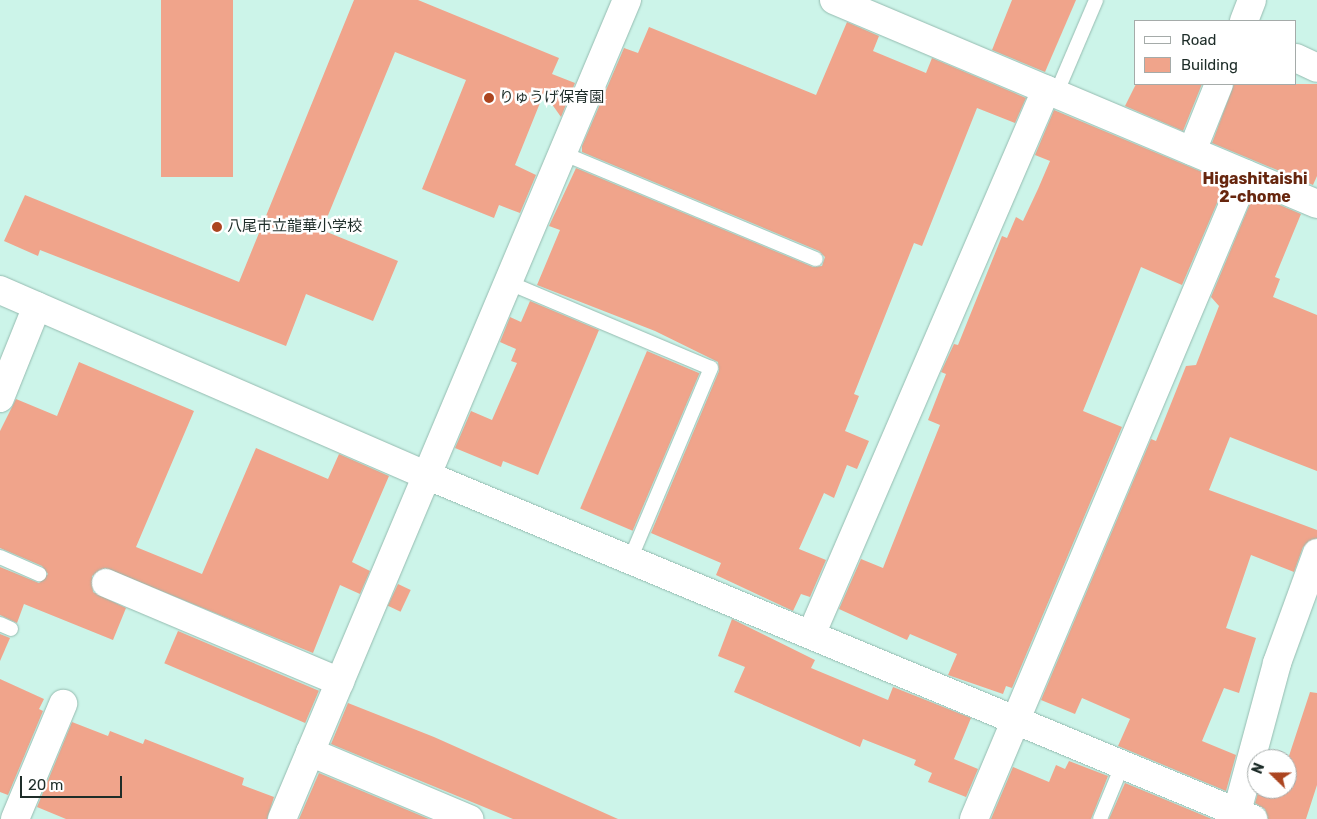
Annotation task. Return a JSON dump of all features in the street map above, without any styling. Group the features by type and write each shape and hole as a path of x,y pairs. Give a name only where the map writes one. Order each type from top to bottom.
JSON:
{"street":[{"path":"282,819 627,0"},
{"path":"834,0 1317,204"},
{"path":"1244,20 1252,0"},
{"path":"1297,58 1317,68"},
{"path":"1192,151 1219,85"},
{"path":"811,635 1051,92"},
{"path":"974,819 1246,174"},
{"path":"0,290 426,475 1242,817 1277,663 1317,554"},
{"path":"0,398 37,306"},
{"path":"106,583 340,682"},
{"path":"16,819 64,704"},
{"path":"310,752 469,819"}],"lane":[{"path":"1051,92 1096,0"},
{"path":"562,153 816,259"},
{"path":"508,282 711,368 630,560"},
{"path":"0,557 39,574"},
{"path":"1100,819 1122,766"}],"building":[{"path":"161,0 233,0 233,177 161,177"},
{"path":"354,0 418,0 559,58 552,74 575,83 561,117 544,93 515,165 536,175 520,213 499,205 494,218 422,189 466,80 395,52 322,230 398,261 373,321 306,294 286,346 40,250 38,256 4,241 25,195 239,282"},
{"path":"1012,0 1076,0 1045,72 992,50"},
{"path":"847,22 879,36 873,51 926,73 932,58 1026,98 1015,123 977,108 922,246 914,243 854,394 859,396 845,431 869,441 857,469 847,465 834,498 824,493 799,549 826,560 810,597 801,594 793,611 716,575 721,563 651,533 719,371 718,362 655,331 537,285 560,230 549,226 576,168 813,267 822,266 825,257 819,251 582,152 582,146 624,48 638,53 649,27 816,95"},
{"path":"1317,84 1317,176 1313,185 1212,143 1234,85"},
{"path":"1136,85 1202,85 1183,131 1125,106"},
{"path":"1054,110 1226,182 1182,285 1141,267 1083,411 1122,427 1012,688 1006,686 1003,694 948,675 957,654 910,634 907,640 839,609 861,559 883,568 940,425 928,420 946,374 941,372 954,344 958,345 1002,236 1007,238 1016,217 1023,221 1038,189 1050,161 1035,155"},
{"path":"1254,194 1301,214 1275,277 1280,279 1273,297 1317,315 1317,471 1230,437 1209,490 1317,530 1317,538 1303,547 1294,572 1251,555 1226,628 1256,638 1239,693 1224,688 1202,741 1236,755 1226,791 1118,746 1130,719 1082,698 1075,714 1041,700 1151,439 1156,441 1186,366 1196,365 1219,306 1211,297"},
{"path":"530,301 599,330 538,475 503,461 501,467 455,448 471,411 492,420 517,363 511,361 516,349 500,342 510,317 521,322"},
{"path":"647,351 699,373 633,531 580,508"},
{"path":"79,362 194,411 136,547 202,574 256,448 328,479 339,454 389,476 352,562 370,571 360,594 340,585 313,653 105,568 92,576 93,592 126,608 113,640 24,604 17,623 0,615 0,567 39,583 48,574 42,566 0,548 0,431 16,399 57,416"},
{"path":"398,584 411,590 401,612 388,606"},
{"path":"732,619 815,660 811,668 888,700 893,687 971,718 954,759 978,769 966,797 928,782 932,773 914,765 916,760 863,739 860,747 734,692 745,667 718,656"},
{"path":"178,631 319,691 305,723 164,663"},
{"path":"0,634 10,638 0,661"},
{"path":"0,679 44,699 39,709 43,711 8,795 0,792"},
{"path":"1310,692 1317,693 1317,785 1306,819 1268,819 1265,809 1255,803 1256,799 1297,799 1297,749 1291,749"},
{"path":"348,703 434,737 618,819 513,819 331,744"},
{"path":"72,722 108,736 110,731 143,744 145,739 244,778 242,785 274,797 267,819 66,819 37,807"},
{"path":"1069,761 1108,776 1091,819 991,819 1013,767 1049,782 1056,765 1065,769"},
{"path":"319,773 429,819 299,819"},
{"path":"1125,783 1212,819 1109,819"}],"place":[{"name":"りゅうげ保育園","path":"489,98"},
{"name":"八尾市立龍華小学校","path":"217,227"}],"district":[{"name":"Higashitaishi 2-chome","path":"1255,188"}]}
